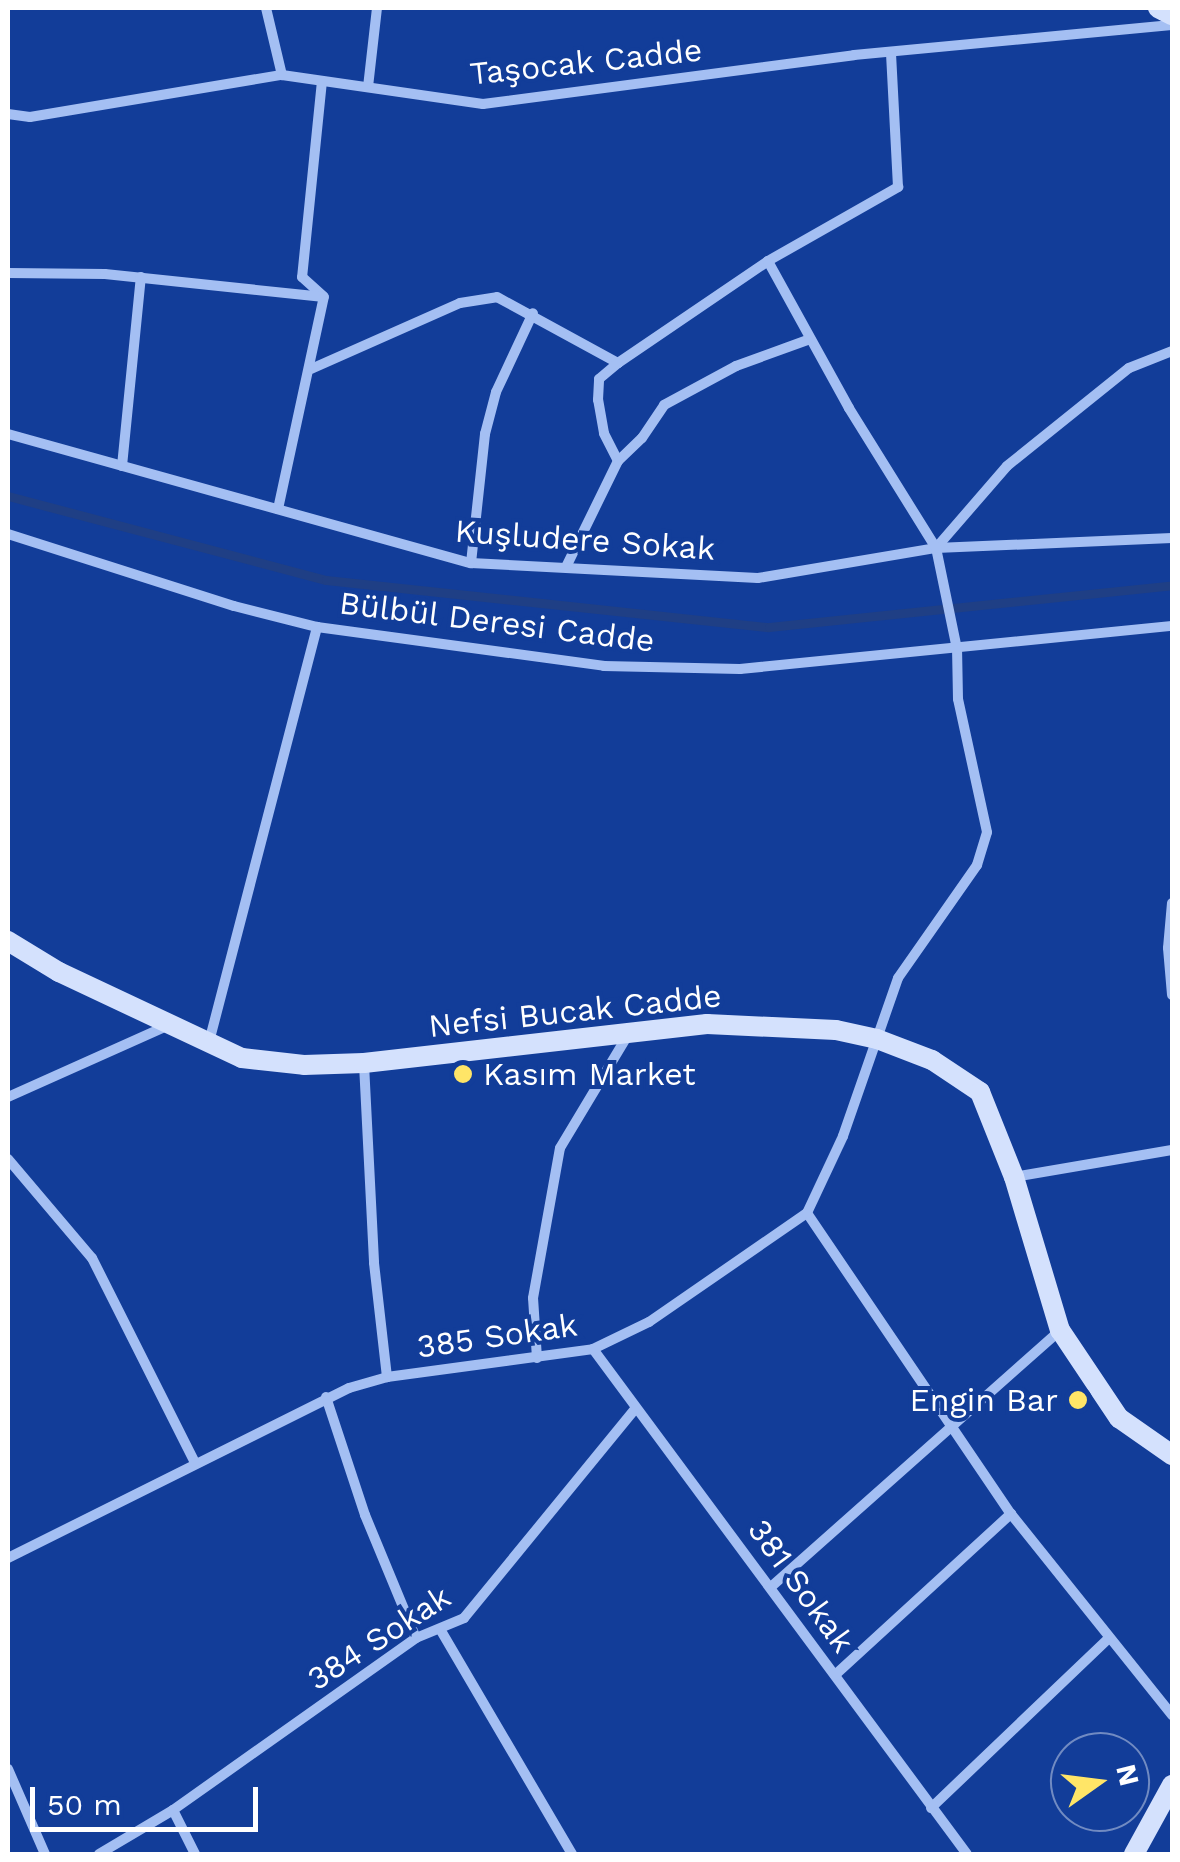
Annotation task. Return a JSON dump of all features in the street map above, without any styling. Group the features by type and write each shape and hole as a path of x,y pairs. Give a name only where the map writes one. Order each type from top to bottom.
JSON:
{"street":[{"path":"266,8 282,75"},
{"path":"368,87 377,8"},
{"path":"1158,8 1172,15"},
{"name":"Taşocak Cadde","path":"8,114 30,117 282,75 482,104 891,52 1172,25"},
{"path":"618,461 604,433 599,379 768,261 898,187 891,52"},
{"path":"322,81 302,277 324,297"},
{"name":"385 Sokak","path":"8,1558 326,1396 387,1377 593,1349 649,1322 807,1214 828,1173 898,978 984,850 987,832 958,700 957,649 936,548 810,339 768,261"},
{"path":"8,272 141,277 324,297"},
{"path":"122,466 141,277"},
{"path":"278,509 324,297"},
{"path":"311,369 460,303 497,297 618,363"},
{"path":"472,563 485,434 496,392 533,314"},
{"path":"566,567 618,461 642,438 664,405 736,366 810,339"},
{"path":"936,548 1008,466 1129,368 1172,351"},
{"name":"Kuşludere Sokak","path":"8,434 472,563 758,578 936,548 1172,538"},
{"name":"Bülbül Deresi Cadde","path":"8,534 234,606 317,626 604,666 740,670 1172,626"},
{"path":"209,1043 317,626"},
{"path":"1172,902 1168,948 1172,995"},
{"name":"Nefsi Bucak Cadde","path":"8,941 59,972 242,1058 304,1064 364,1063 707,1024 836,1030 877,1039 956,1072 980,1092 1014,1177 1060,1330 1119,1418 1172,1454"},
{"path":"8,1097 170,1024"},
{"path":"537,1358 533,1298 560,1148 629,1032"},
{"path":"364,1063 374,1263 387,1377"},
{"path":"1014,1177 1172,1150"},
{"path":"8,1159 92,1258 195,1463"},
{"path":"807,1214 1011,1514 1172,1716"},
{"path":"772,1586 1060,1330"},
{"name":"381 Sokak","path":"593,1349 772,1586 966,1854"},
{"path":"326,1396 365,1516 416,1638"},
{"name":"384 Sokak","path":"99,1854 172,1810 416,1638 464,1618 636,1408"},
{"path":"835,1674 1011,1514"},
{"path":"440,1629 572,1854"},
{"path":"931,1808 1109,1638"},
{"path":"8,1769 46,1854"},
{"path":"1134,1854 1172,1786"},
{"path":"172,1810 194,1854"}],"waterway":[{"path":"8,496 326,580 769,627 1172,585"}],"place":[{"name":"Kasım Market","path":"463,1074"},
{"name":"Engin Bar","path":"1078,1400"}]}
